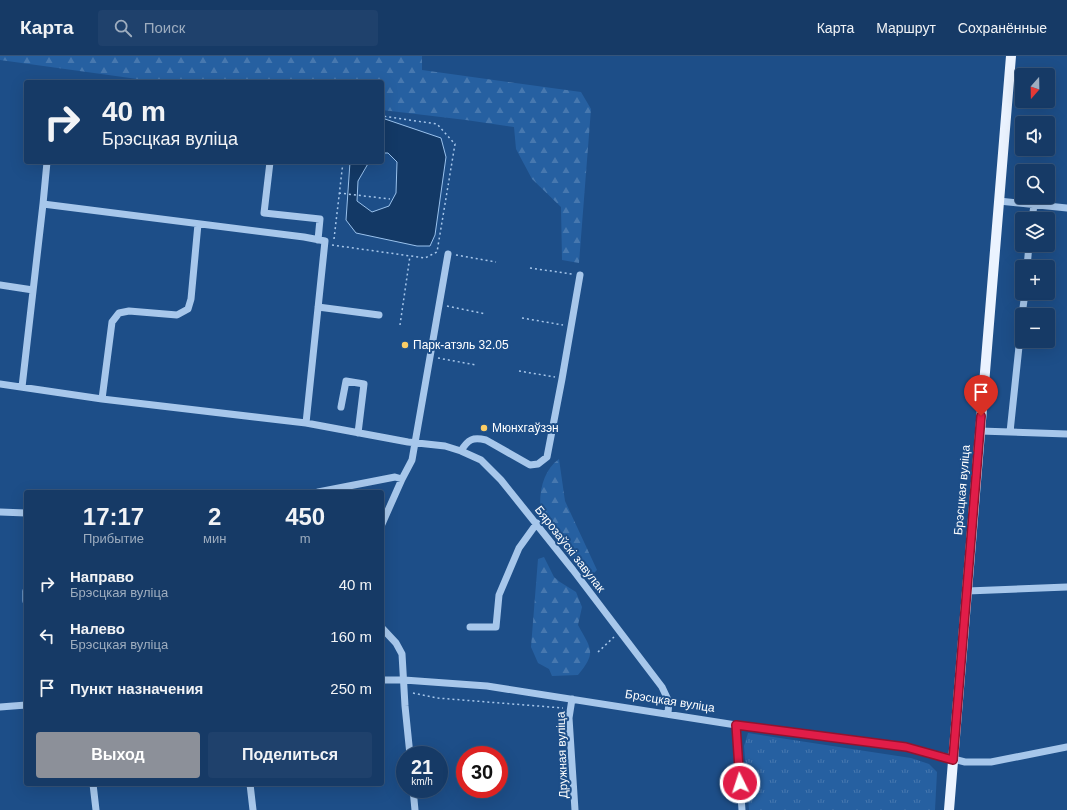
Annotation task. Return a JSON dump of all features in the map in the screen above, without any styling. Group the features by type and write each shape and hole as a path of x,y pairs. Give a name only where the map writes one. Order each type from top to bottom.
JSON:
{"main road":[{"name":"Брэсцкая вуліца","path":"949,810 1011,56"}],"street":[{"path":"22,387 47,164"},
{"path":"270,164 264,213 320,219 318,240"},
{"path":"1000,201 1067,208"},
{"path":"43,204 304,237 325,241 306,423"},
{"path":"1033,212 1034,205"},
{"path":"102,399 112,322 119,313 129,311 177,315 188,309 191,299 198,224"},
{"path":"384,519 402,478 412,460 448,254"},
{"path":"461,451 466,443 472,439 480,439 486,440 530,465 538,464 547,457 572,326 580,275"},
{"path":"0,285 33,290"},
{"path":"318,307 379,315"},
{"path":"1010,432 1019,348"},
{"path":"342,407 346,382 364,384 358,433"},
{"name":"Бярозаўскі завулак","path":"0,384 102,399 306,423 408,442 445,446 461,451 480,460 501,480 536,523 662,686 669,702 668,714"},
{"path":"980,431 1067,434"},
{"path":"328,490 395,477 402,478"},
{"path":"0,512 24,513"},
{"path":"470,627 496,627 499,595 519,548 536,523"},
{"path":"966,591 1067,587"},
{"path":"384,630 396,643 402,654 409,746"},
{"name":"Брэсцкая вуліца","path":"384,680 487,686 736,725 906,747 953,760"},
{"name":"Дружная вуліца","path":"572,699 569,718 575,810"},
{"path":"0,707 24,705"},
{"path":"736,725 742,810"},
{"path":"953,760 965,762 991,762 1067,746"},
{"path":"94,786 96,810"},
{"path":"250,786 253,810"},
{"path":"414,798 415,810"}],"path":[{"path":"343,164 333,245 425,258 437,252 455,144 437,124 384,116"},
{"path":"339,193 390,199"},
{"path":"448,254 496,262"},
{"path":"400,325 410,256"},
{"path":"530,268 580,275"},
{"path":"439,305 486,314"},
{"path":"522,318 572,326"},
{"path":"430,357 476,365"},
{"path":"519,371 562,378"},
{"path":"598,652 619,632"},
{"path":"405,692 437,698 570,708"}],"green space":[{"path":"0,56 422,56 422,70 581,92 591,109 579,263 562,260 561,207 532,179 516,149 514,127 384,110 384,80 145,80 0,60"},
{"path":"559,459 565,501 597,570 594,573 589,574 580,571 541,512 540,498 545,476 549,469"},
{"path":"544,557 554,577 576,592 582,607 578,625 589,645 590,655 588,661 578,675 552,676 549,669 538,663 531,647 538,559"},
{"path":"748,733 911,758 929,764 937,772 935,810 749,810 744,746"}],"shaded area":[{"path":"384,119 441,138 446,157 435,235 430,246 417,246 356,233 346,220 350,164 368,164 358,181 357,201 372,212 389,206 396,193 397,162 388,153 384,153"}],"place":[{"name":"Парк-атэль 32.05","path":"405,345"},
{"name":"Мюнхгаўзэн","path":"484,428"}],"route":[{"path":"740,783 736,725 906,747 953,760 981,416"}]}
